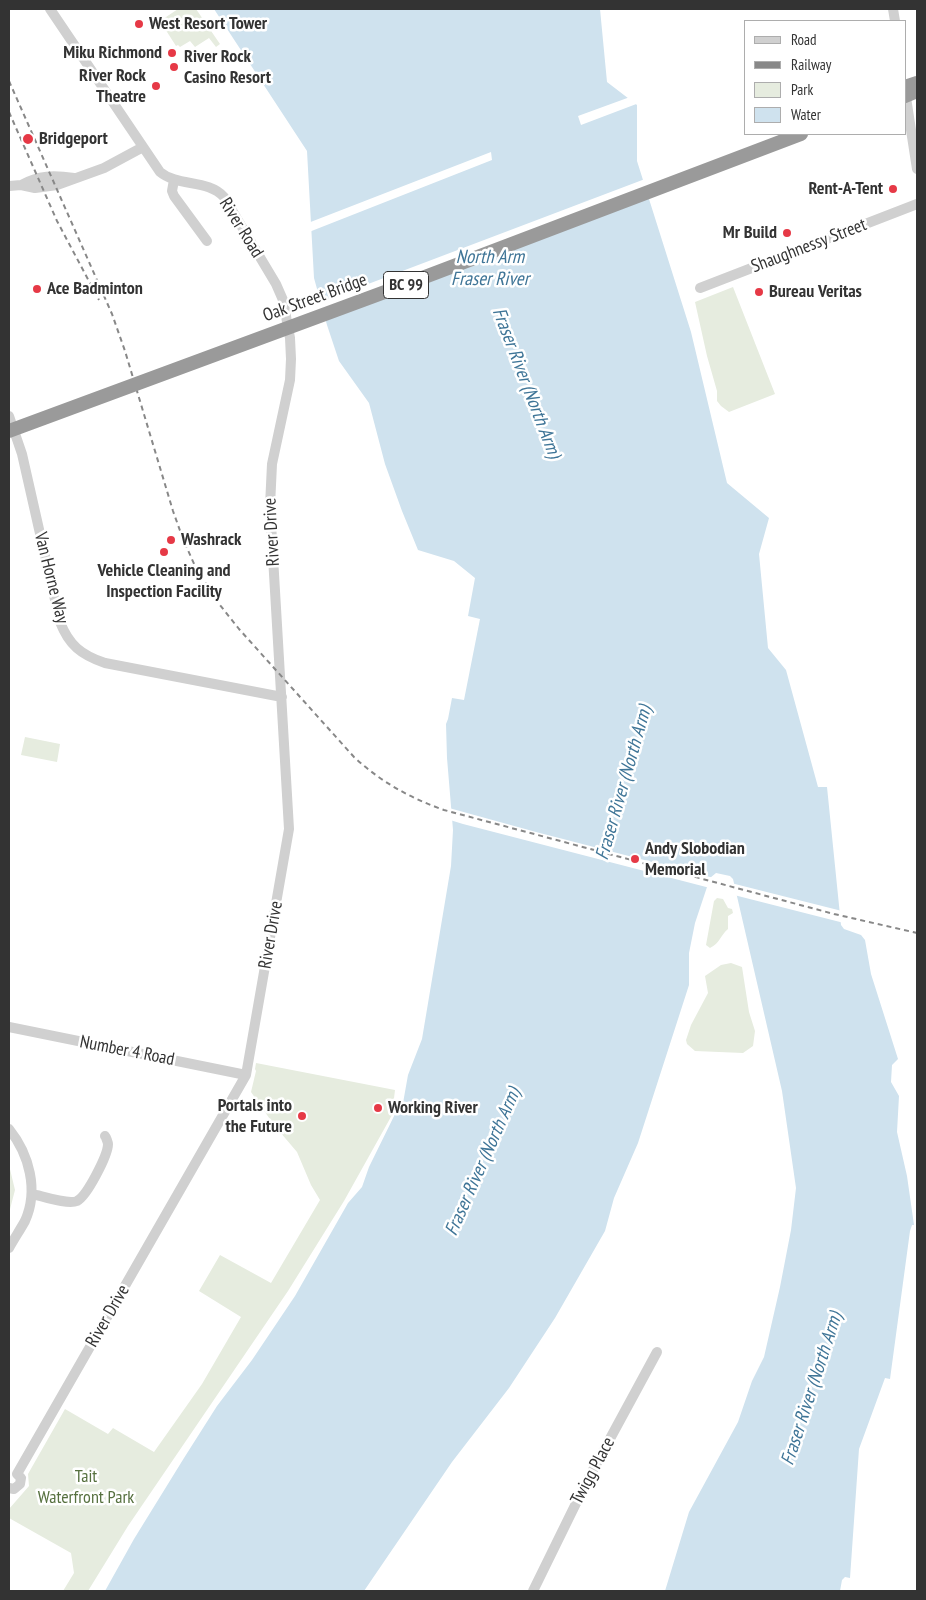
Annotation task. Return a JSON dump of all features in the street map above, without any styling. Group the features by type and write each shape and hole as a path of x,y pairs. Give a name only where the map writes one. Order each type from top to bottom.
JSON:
{"highway":[{"name":"Oak Street Bridge","path":"9,424 398,280 779,135"},
{"name":"Oak Street Bridge","path":"9,431 401,286 799,135"}],"street":[{"name":"River Road","path":"50,9 160,172 174,180 214,189 224,198 280,292 290,338"},
{"path":"906,94 917,169"},
{"path":"9,186 48,187 111,164 142,146"},
{"path":"174,180 172,191 174,196 207,241"},
{"name":"Shaughnessy Street","path":"700,288 917,204"},
{"name":"River Drive","path":"9,1488 14,1489 20,1484 20,1478 13,1474 246,1075 287,844 289,814 270,489 274,449 290,380 290,338"},
{"name":"Van Horne Way","path":"9,416 22,454 60,622 76,648 89,657 105,663 282,697"},
{"name":"Number 4 Road","path":"9,1027 246,1075"},
{"path":"9,1129 26,1158 30,1170 32,1194 25,1221 9,1248"},
{"path":"32,1194 69,1202 77,1201 88,1190 106,1154 108,1144 105,1136"},
{"name":"Twigg Place","path":"533,1591 586,1483 657,1352"}],"green space":[{"path":"178,9 196,9 220,44 216,47 209,38 195,47 190,41 180,47 176,46 160,21"},
{"path":"733,287 775,394 729,412 717,401 717,391 695,302"},
{"path":"25,737 60,744 57,762 21,755"},
{"path":"717,898 723,899 728,908 732,909 733,913 728,916 728,929 716,944 710,948 706,945 714,901"},
{"path":"731,963 742,967 749,1012 755,1031 753,1046 743,1053 695,1051 687,1044 686,1040 691,1025 708,993 705,976 721,965"},
{"name":"Tait Waterfront Park","path":"256,1063 395,1090 392,1115 344,1201 288,1291 128,1526 88,1591 63,1591 74,1573 71,1553 9,1518 9,1509 29,1486 28,1474 65,1409 108,1434 113,1428 154,1452 202,1384 241,1317 199,1291 220,1255 271,1283 320,1200 311,1185 297,1152 274,1125 251,1092"},
{"path":"9,1165 15,1190 9,1213"}],"water":[{"name":"North Arm Fraser River","path":"214,9 600,9 607,82 637,105 637,161 691,332 727,483 769,518 759,554 768,648 786,670 818,787 827,787 841,925 844,929 861,935 865,940 871,974 898,1059 892,1065 891,1082 899,1096 897,1132 907,1176 914,1225 912,1225 910,1231 890,1379 885,1378 859,1449 850,1578 845,1577 842,1580 840,1591 665,1591 689,1512 738,1422 752,1381 764,1357 791,1230 796,1188 782,1091 733,879 730,876 716,873 710,878 695,923 689,953 689,985 638,1143 614,1198 605,1231 555,1318 509,1388 452,1462 364,1591 105,1591 134,1539 217,1406 252,1360 295,1296 348,1203 362,1187 369,1167 398,1108 403,1103 408,1075 422,1039 451,866 453,830 446,724 452,698 464,700 480,619 468,616 475,578 454,561 418,550 385,464 369,403 339,361 327,325 314,278 307,151"}],"pier":[{"path":"630,97 639,103 581,125 578,116"},
{"path":"491,152 492,160 309,232 308,223"},
{"path":"645,179 651,197 323,321 318,303"},
{"path":"449,808 714,878 710,888 463,824 450,820"},
{"path":"731,883 842,911 844,923 734,895"}],"railway":[{"path":"9,81 112,314 173,511 195,566 216,600 239,629 354,757 396,788 444,810 834,914 917,933"},
{"path":"9,112 57,221 99,300"}],"place":[{"name":"West Resort Tower","path":"139,24"},
{"name":"Miku Richmond","path":"172,53"},
{"name":"River Rock Casino Resort","path":"174,67"},
{"name":"River Rock Theatre","path":"156,86"},
{"name":"Bridgeport","path":"28,139"},
{"name":"Rent-A-Tent","path":"893,189"},
{"name":"Mr Build","path":"787,233"},
{"name":"Ace Badminton","path":"37,289"},
{"name":"Bureau Veritas","path":"759,292"},
{"name":"Washrack","path":"171,540"},
{"name":"Vehicle Cleaning and Inspection Facility","path":"164,552"},
{"name":"Andy Slobodian Memorial","path":"635,859"},
{"name":"Working River","path":"378,1108"},
{"name":"Portals into the Future","path":"302,1116"}],"water label":[{"name":"Fraser River (North Arm)","path":"526,383"},
{"name":"Fraser River (North Arm)","path":"624,783"},
{"name":"Fraser River (North Arm)","path":"483,1162"},
{"name":"Fraser River (North Arm)","path":"812,1389"}]}
